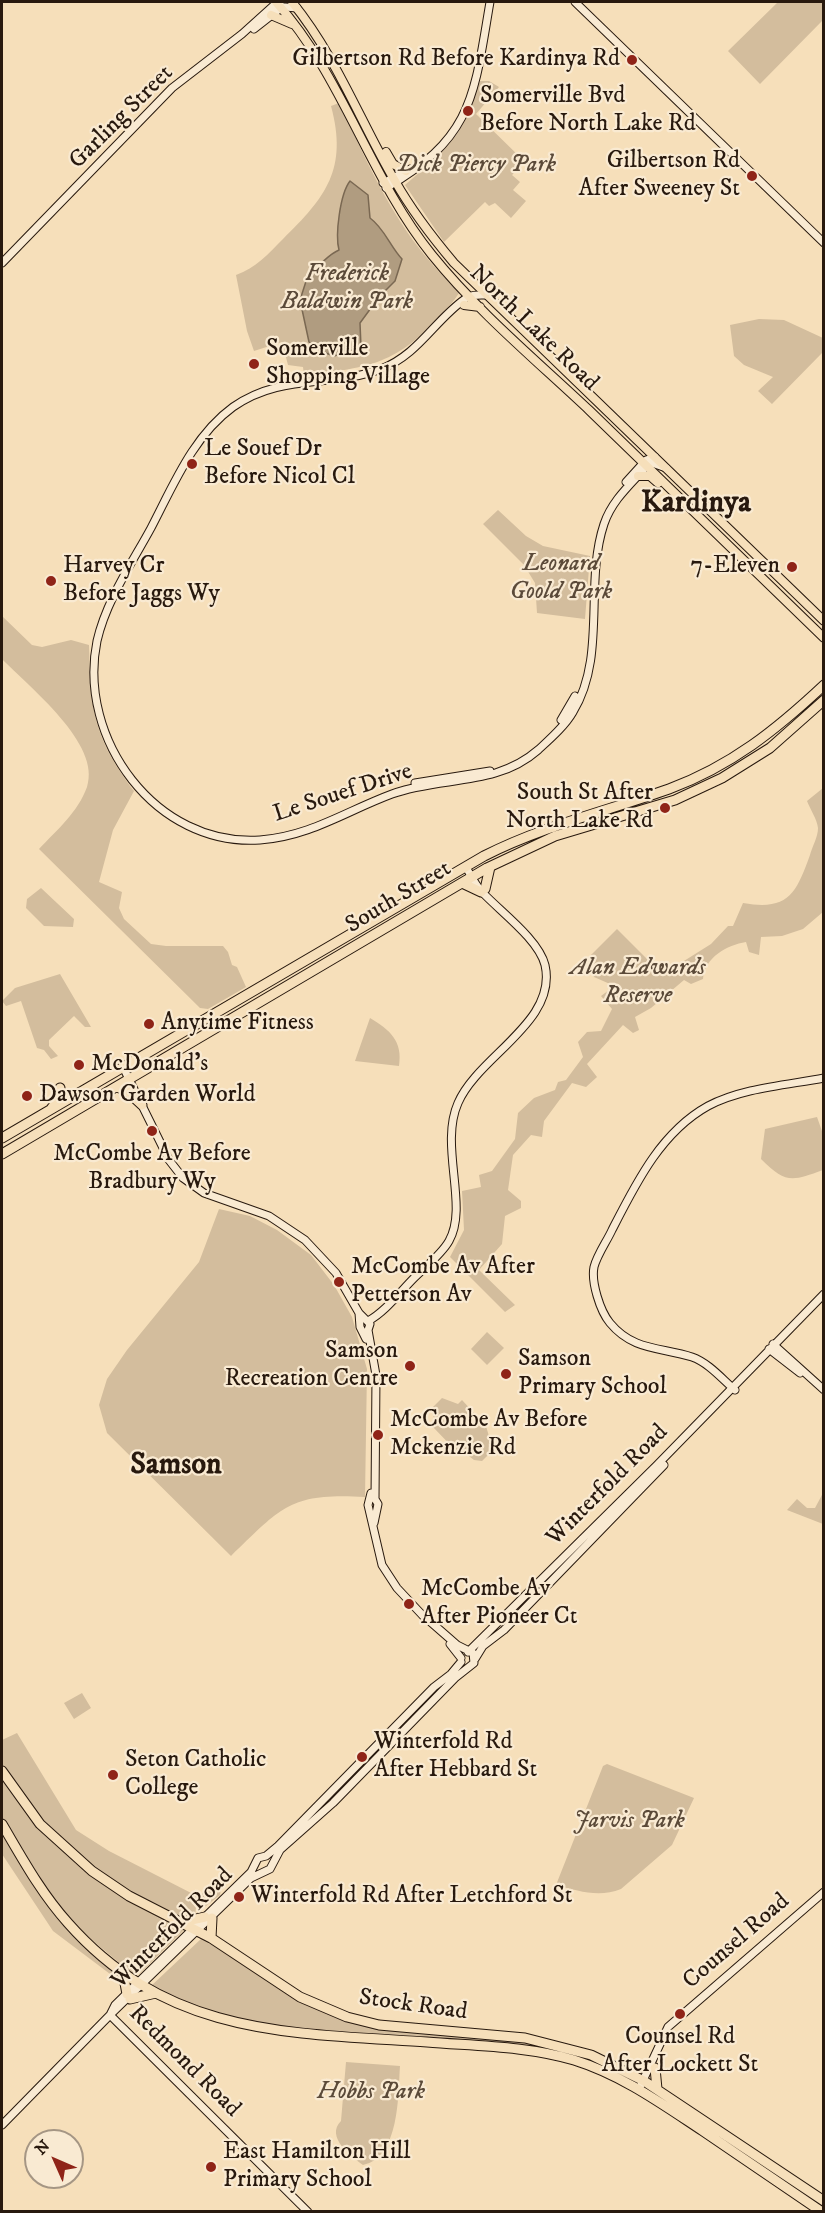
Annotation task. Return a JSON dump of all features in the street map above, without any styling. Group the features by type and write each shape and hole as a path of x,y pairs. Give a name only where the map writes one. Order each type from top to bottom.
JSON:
{"highway":[{"name":"South Street","path":"2,1138 468,865 510,843 580,816 670,788 718,767 779,728 824,685"},
{"name":"South Street","path":"2,1154 490,867 555,836 654,807 698,790 770,748 821,703"},
{"path":"462,883 484,893 490,867"},
{"path":"186,1030 192,1016"},
{"path":"117,1087 127,1091 142,1105"},
{"path":"50,1111 58,1099 60,1088"},
{"name":"Stock Road","path":"2,1771 33,1816 68,1852 115,1887 211,1938 289,1991 347,2017 395,2028 550,2043 591,2055 644,2086 822,2211"},
{"name":"Stock Road","path":"2,1824 36,1881 61,1914 89,1944 123,1973 156,1993 202,2014 260,2029 511,2048 550,2054 592,2067 657,2089 824,2201"},
{"path":"182,1922 209,1918 211,1938"},
{"path":"123,1973 128,1996 156,1993"},
{"path":"655,2068 657,2089"},
{"path":"752,2164 754,2178"}],"main road":[{"name":"North Lake Road","path":"279,3 321,62 385,186 417,237 470,296 648,461 666,468 824,621"},
{"name":"North Lake Road","path":"295,5 332,58 395,180 426,230 469,278 613,417 682,499 824,638"},
{"path":"271,15 298,28"},
{"path":"363,119 393,164 406,171"},
{"path":"464,305 482,307"},
{"path":"638,476 650,476 682,499"}],"street":[{"path":"395,180 420,163 441,143 460,112 474,72 488,2"},
{"path":"385,186 428,162 449,138 463,116 474,88 488,2"},
{"path":"575,2 582,5 824,238"},
{"path":"279,3 295,5"},
{"name":"Garling Street","path":"2,269 174,90 271,15 279,3"},
{"name":"Garling Street","path":"2,263 172,88 242,34 267,10 279,3"},
{"path":"582,5 824,243"},
{"path":"469,278 470,296 486,295"},
{"name":"Le Souef Drive","path":"470,296 464,305 418,350 391,369 361,378 295,385 266,393 226,416 200,445 123,587 108,620 100,649 98,692 112,745 123,763 148,793 193,823 219,832 239,836 288,834 317,825 394,789 482,774 511,763 534,749 557,726 569,709 581,680 587,650 593,550 599,530 615,494 648,461"},
{"name":"Le Souef Drive","path":"470,296 417,347 396,362 357,375 298,381 258,392 225,412 199,441 120,586 105,617 97,641 94,692 97,709 108,744 119,764 137,787 162,809 196,828 239,840 261,840 318,828 395,793 483,778 528,757 559,729 573,712 585,682 591,650 597,551 605,521 618,497 638,476 648,461"},
{"path":"366,1325 451,1246 459,1221 455,1203 450,1142 456,1108 475,1076 535,1015 541,1000 544,980 536,948 484,893 468,865"},
{"path":"121,1068 169,1160 183,1178 204,1194 269,1216 305,1240 336,1273 366,1325 376,1376 373,1500 368,1504 373,1508 376,1545 385,1570 397,1588 465,1658"},
{"path":"732,1391 712,1371 691,1357 645,1348 623,1336 608,1321 597,1294 594,1267 637,1183 666,1140 680,1125 710,1105 726,1098 824,1078"},
{"name":"Winterfold Road","path":"465,1658 473,1665 483,1646 504,1630 824,1294"},
{"name":"Winterfold Road","path":"772,1348 824,1299"},
{"path":"772,1348 824,1390"},
{"name":"Winterfold Road","path":"266,1856 732,1391"},
{"name":"Winterfold Road","path":"272,1863 276,1854 333,1803 465,1658"},
{"path":"266,1856 272,1863 270,1869 264,1871 256,1865 258,1858 266,1856"},
{"name":"Winterfold Road","path":"209,1918 256,1865"},
{"name":"Winterfold Road","path":"2,2125 196,1930 251,1878 264,1871"},
{"name":"Counsel Road","path":"644,2086 663,2034 824,1892"},
{"name":"Redmond Road","path":"110,2015 308,2211"},
{"name":"Counsel Road","path":"644,2086 676,2022"}],"green space":[{"path":"778,2 823,2 823,20 760,84 728,51"},
{"name":"Dick Piercy Park","path":"480,81 489,81 499,87 476,114 525,162 512,175 520,182 513,190 526,201 511,218 495,203 489,206 485,202 444,242 405,185 430,163 450,138 467,111"},
{"name":"Frederick Baldwin Park","path":"339,103 375,178 396,214 424,254 459,293 422,334 392,355 362,367 304,375 303,367 288,365 282,342 254,351 247,331 236,275 250,269 267,255 298,224 322,195 335,165 336,128 331,106"},
{"path":"759,319 784,320 823,338 823,352 772,404 758,391 773,377 744,365 734,356 730,325"},
{"name":"Leonard Goold Park","path":"498,510 526,536 543,546 590,556 585,619 537,613 535,583 524,565 483,524"},
{"path":"2,616 32,645 42,647 71,640 89,645 91,688 97,722 110,754 134,791 113,830 99,882 122,892 119,908 124,919 151,944 223,946 228,952 232,965 237,967 246,987 208,1009 200,1008 39,849 78,805 87,787 89,770 84,753 60,717 2,659"},
{"name":"Alan Edwards Reserve","path":"823,788 823,912 803,929 782,936 761,937 759,955 749,952 746,942 725,949 712,958 703,979 691,984 684,980 651,1008 635,1017 639,1030 633,1033 623,1025 587,1064 597,1077 586,1087 572,1083 544,1121 542,1137 531,1135 513,1155 508,1190 521,1201 521,1208 505,1216 502,1244 479,1270 515,1305 505,1312 450,1257 464,1230 462,1191 481,1187 479,1175 492,1171 515,1139 518,1113 534,1098 555,1090 558,1082 566,1080 583,1057 578,1042 587,1032 601,1031 612,1009 601,996 609,990 610,984 594,977 586,964 589,957 617,929 647,959 676,966 711,944 728,926 733,926 743,903 770,904 788,897 800,880 818,831 807,801"},
{"path":"41,888 74,919 73,927 44,926 26,908 27,899"},
{"path":"60,974 91,1027 85,1027 74,1016 49,1040 49,1046 58,1056 51,1059 44,1050 37,1048 21,1001 6,1006 2,1001 15,988"},
{"path":"370,1018 394,1037 399,1050 399,1066 355,1061"},
{"path":"817,1117 823,1134 823,1170 803,1177 789,1178 776,1173 761,1159 765,1129"},
{"path":"219,1209 250,1216 277,1230 311,1255 334,1285 352,1317 367,1369 365,1497 320,1498 289,1506 263,1525 231,1556 107,1433 99,1405 107,1379 127,1350 199,1262"},
{"path":"487,1332 504,1348 487,1365 471,1349"},
{"path":"442,1398 458,1404 462,1400 486,1426 493,1450 482,1461 474,1460 461,1450 458,1453 433,1427 436,1424 431,1409"},
{"path":"823,1493 823,1524 787,1510 797,1499 807,1508 815,1508"},
{"path":"82,1693 91,1708 74,1719 64,1703"},
{"path":"17,1733 76,1830 109,1851 197,1896 195,1917 173,1915 146,1903 117,1885 59,1837 34,1811 3,1767 2,1740"},
{"name":"Jarvis Park","path":"607,1764 694,1798 672,1845 621,1889 597,1893 556,1885 603,1766"},
{"path":"2,1778 40,1827 82,1867 104,1885 185,1929 140,1973 135,1976 74,1925 37,1877 2,1818"},
{"path":"2,1829 53,1909 82,1943 120,1975 122,1980 118,1980 53,1931 2,1854"},
{"path":"218,1882 221,1889 220,1895 197,1913 198,1896"},
{"path":"202,1938 289,1994 345,2020 410,2033 537,2043 582,2056 638,2081 638,2083 568,2055 279,2028 213,2014 151,1986"},
{"name":"Hobbs Park","path":"346,2062 400,2066 395,2123 390,2138 384,2150 375,2160 363,2165 342,2146 336,2133 341,2121"}],"shaded area":[{"path":"350,181 368,195 370,218 402,259 395,281 379,297 360,323 361,347 334,356 320,351 309,342 300,300 309,272 339,250 339,215 346,187"}],"waterway":[{"path":"84,1097 92,1093"}],"place":[{"name":"Gilbertson Rd Before Kardinya Rd","path":"632,60"},
{"name":"Somerville Bvd Before North Lake Rd","path":"468,111"},
{"name":"Gilbertson Rd After Sweeney St","path":"752,176"},
{"name":"Somerville Shopping Village","path":"254,364"},
{"name":"Le Souef Dr Before Nicol Cl","path":"192,464"},
{"name":"7-Eleven","path":"792,567"},
{"name":"Harvey Cr Before Jaggs Wy","path":"51,581"},
{"name":"South St After North Lake Rd","path":"665,808"},
{"name":"Anytime Fitness","path":"149,1024"},
{"name":"McDonald's","path":"79,1065"},
{"name":"Dawson Garden World","path":"27,1096"},
{"name":"McCombe Av Before Bradbury Wy","path":"152,1131"},
{"name":"McCombe Av After Petterson Av","path":"339,1282"},
{"name":"Samson Recreation Centre","path":"410,1366"},
{"name":"Samson Primary School","path":"506,1374"},
{"name":"McCombe Av Before Mckenzie Rd","path":"378,1435"},
{"name":"McCombe Av After Pioneer Ct","path":"409,1604"},
{"name":"Winterfold Rd After Hebbard St","path":"362,1757"},
{"name":"Seton Catholic College","path":"113,1775"},
{"name":"Winterfold Rd After Letchford St","path":"239,1897"},
{"name":"Counsel Rd After Lockett St","path":"680,2014"},
{"name":"East Hamilton Hill Primary School","path":"211,2167"}],"district":[{"name":"Kardinya","path":"696,505"},
{"name":"Samson","path":"176,1467"}]}
